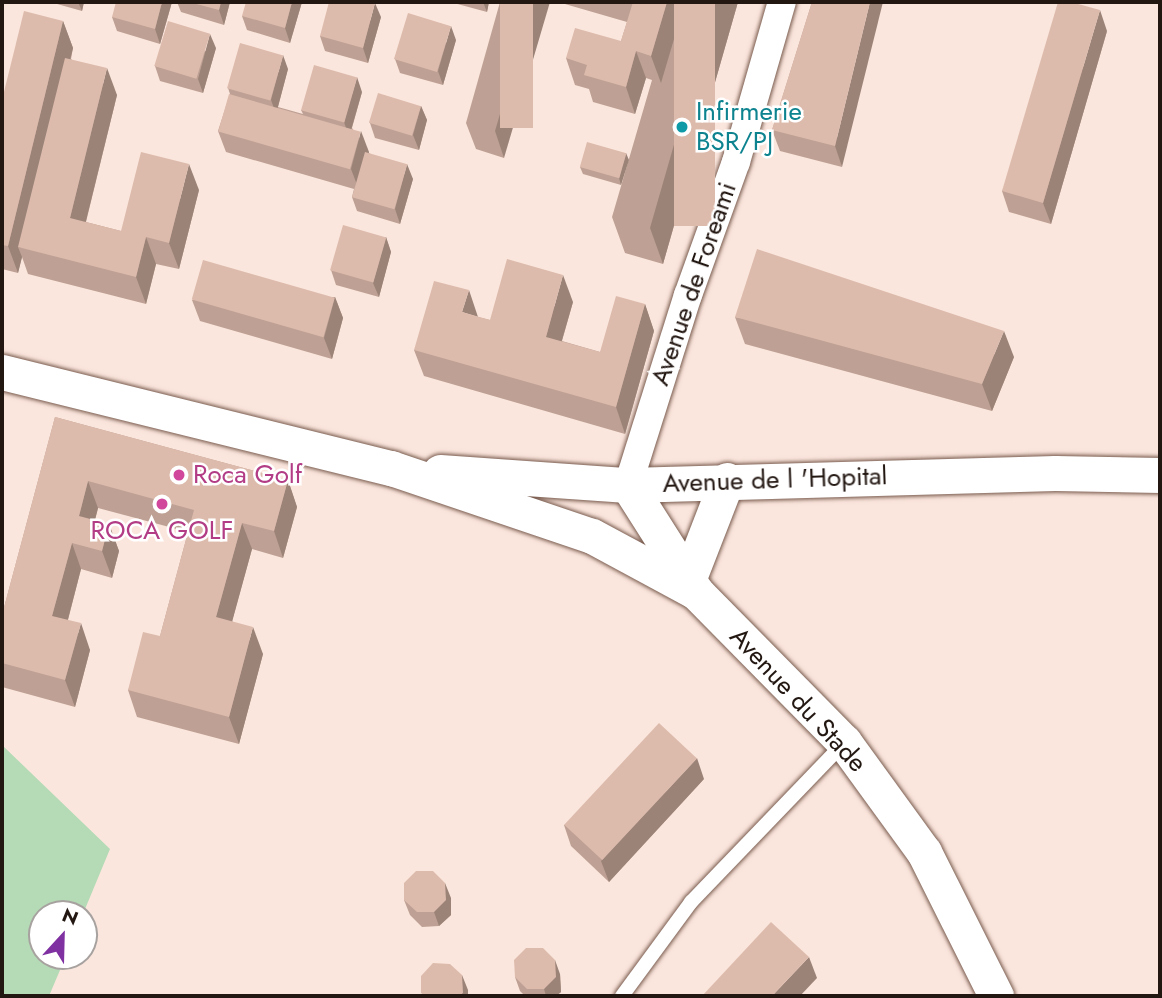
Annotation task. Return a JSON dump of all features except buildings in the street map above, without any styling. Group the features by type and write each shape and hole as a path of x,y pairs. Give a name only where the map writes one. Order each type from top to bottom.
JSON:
{"street":[{"name":"Avenue de Foreami","path":"628,485 688,295 736,162 782,2"},
{"path":"2,372 391,468"},
{"name":"Avenue de l 'Hopital","path":"391,468 628,485 727,480 1160,475"},
{"name":"Avenue du Stade","path":"391,468 592,536 693,585"},
{"path":"693,585 727,480"},
{"name":"Avenue du Stade","path":"628,485 693,585 844,742 923,852 996,996"}],"lane":[{"path":"622,996 691,902 844,742"}],"green space":[{"path":"2,745 110,849 89,900 28,900 28,970 60,970 49,996 2,996"}],"place":[{"name":"Infirmerie BSR/PJ","path":"682,127"},
{"name":"Roca Golf","path":"179,475"},
{"name":"ROCA GOLF","path":"162,504"}]}
